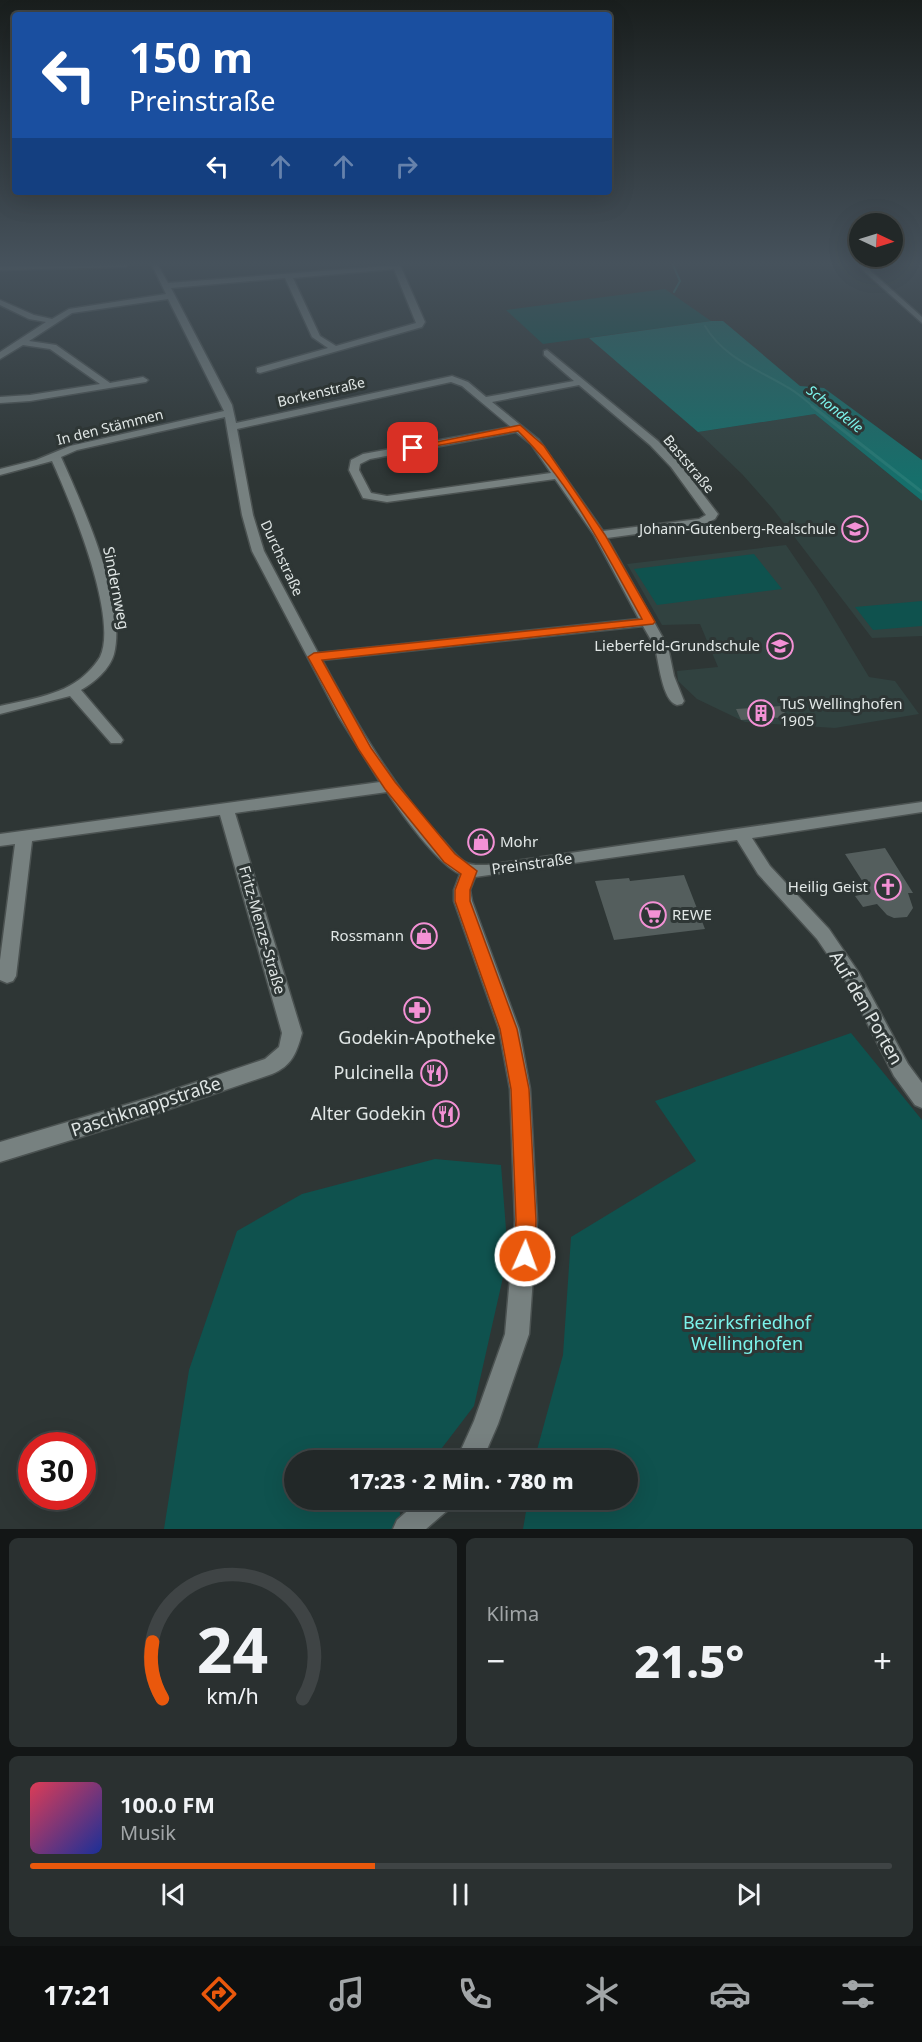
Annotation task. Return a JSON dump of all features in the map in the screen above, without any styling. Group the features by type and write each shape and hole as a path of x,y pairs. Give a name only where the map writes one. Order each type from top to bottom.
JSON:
{"street":[{"path":"0,356 29,336"},
{"name":"Durchstraße","path":"192,336 221,392 229,413 249,525 258,551 365,750 390,786"},
{"path":"316,336 335,349"},
{"path":"260,370 379,336"},
{"path":"21,342 53,347 107,385"},
{"name":"Baststraße","path":"547,353 654,443 675,465 712,514 702,522 600,535"},
{"name":"Borkenstraße","path":"233,427 361,397 452,379 465,384 485,400"},
{"path":"0,400 30,398 142,380"},
{"path":"485,400 581,382"},
{"path":"485,400 541,448 600,535 661,647 667,676 677,701"},
{"name":"In den Stämmen","path":"0,472 40,462 74,448 229,413"},
{"path":"520,428 367,456 355,462 354,470 367,496 387,499 559,474"},
{"name":"Sindernweg","path":"55,455 75,499 93,550 110,638 107,656 94,674 73,690"},
{"path":"314,657 649,622"},
{"path":"0,710 73,690 116,740"},
{"path":"0,840 390,786"},
{"name":"Preinstraße","path":"390,786 450,858 458,866 469,871 487,871 922,807"},
{"name":"Fritz-Menze-Straße","path":"226,808 292,1033 286,1052"},
{"name":"Auf den Porten","path":"741,834 764,870 823,933 853,978 901,1070 922,1099"},
{"path":"7,976 24,837"},
{"path":"469,871 462,890 463,901 509,1029 520,1089 526,1228 517,1334 474,1450"},
{"name":"Paschknappstraße","path":"0,1152 152,1106 272,1065 286,1052"},
{"path":"406,1529 428,1510"}],"shaded area":[{"path":"741,336 800,386 824,388 922,460 922,501 815,414 698,432 589,338"},
{"name":"Johann-Gutenberg-Realschule","path":"815,414 922,501 922,636 872,638 773,509 742,474 698,432"},
{"name":"Lieberfeld-Grundschule","path":"786,545 816,589 869,677 895,681 919,714 835,728 745,722 697,699 678,681 677,671 718,667 700,624 662,625 627,564"}],"green space":[{"path":"535,336 599,336 543,344"},
{"path":"754,554 782,589 657,605 634,569"},
{"path":"922,601 922,626 873,630 855,607"},
{"name":"Bezirksfriedhof Wellinghofen","path":"851,1033 922,1120 922,1529 523,1529 526,1510 638,1510 638,1450 537,1450 563,1355 571,1237 696,1161 655,1101"},
{"path":"435,1159 501,1165 508,1255 474,1406 440,1450 284,1450 284,1510 399,1510 403,1529 164,1529 189,1370 237,1231 302,1194"}],"building":[{"name":"TuS Wellinghofen 1905","path":"781,706 787,717 741,720 736,709"},
{"name":"Heilig Geist","path":"885,848 913,893 908,893 913,908 907,917 894,918 887,915 877,904 863,907 855,896 870,893 845,854"},
{"name":"REWE","path":"684,875 705,929 614,940 595,881 629,878 630,881"}],"waterway":[{"name":"Schondelle","path":"713,336 731,355 791,389 814,407"},
{"name":"Schondelle","path":"812,406 922,492"}],"place":[{"name":"Johann-Gutenberg-Realschule","path":"855,529"},
{"name":"Lieberfeld-Grundschule","path":"780,646"},
{"name":"TuS Wellinghofen 1905","path":"761,713"},
{"name":"Mohr","path":"481,842"},
{"name":"Heilig Geist","path":"888,887"},
{"name":"REWE","path":"653,915"},
{"name":"Rossmann","path":"424,936"},
{"name":"Godekin-Apotheke","path":"417,1010"},
{"name":"Pulcinella","path":"434,1073"},
{"name":"Alter Godekin","path":"446,1114"}],"route":[{"path":"413,448 520,428 541,448 600,535 649,622 314,657 365,750 390,786 450,858 458,866 469,871 462,890 463,901 469,924 493,981 509,1029 520,1089 526,1220 525,1256"}]}
